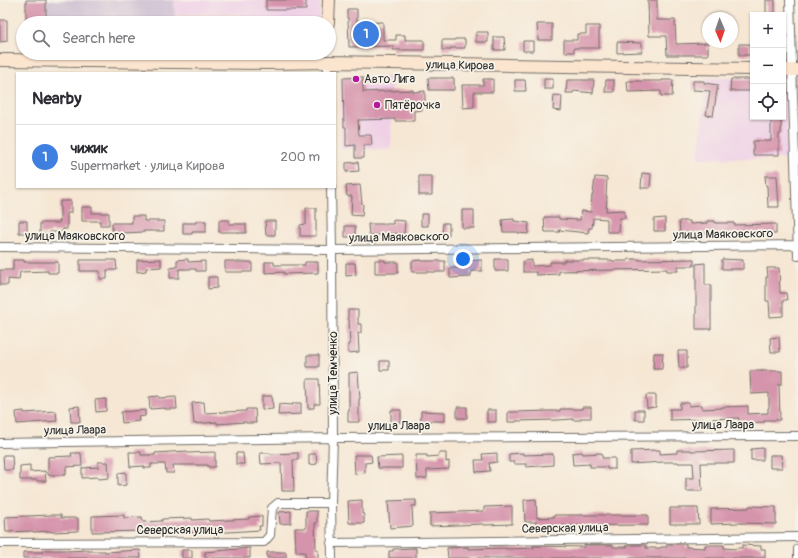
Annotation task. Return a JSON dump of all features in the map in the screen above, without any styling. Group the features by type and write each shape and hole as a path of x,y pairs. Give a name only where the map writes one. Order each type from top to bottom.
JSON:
{"main road":[{"path":"328,16 329,0"},
{"name":"улица Кирова","path":"0,60 750,69"}],"street":[{"path":"790,0 798,256"},
{"name":"улица Темченко","path":"331,188 333,438 331,503 332,558"},
{"name":"улица Маяковского","path":"0,247 332,250 798,246"},
{"name":"улица Лаара","path":"0,443 333,438 798,436"},
{"name":"Северская улица","path":"0,544 264,542 270,535 272,508 278,503 331,503"},
{"name":"Северская улица","path":"331,543 798,537"},
{"path":"798,549 798,558"}],"shaded area":[{"path":"26,0 174,0 175,16 26,16"},
{"path":"174,0 320,0 320,16 239,16 239,14 175,15"},
{"path":"341,77 391,77 391,149 341,149"},
{"path":"707,78 750,78 750,120 786,120 786,78 788,159 698,158"}],"building":[{"path":"26,0 46,0 46,16 26,16"},
{"path":"266,0 306,0 306,10 266,10"},
{"path":"648,0 657,0 657,20 675,20 676,44 702,43 702,48 708,48 708,55 667,55 666,36 649,36"},
{"path":"766,0 775,0 775,12 766,12"},
{"path":"347,9 357,9 357,23 383,22 383,40 396,40 396,35 405,35 405,40 424,40 424,50 393,50 393,46 349,47"},
{"path":"0,20 7,20 7,41 0,42"},
{"path":"537,24 552,24 552,40 538,40"},
{"path":"586,26 599,26 599,48 574,48 574,52 564,52 564,40 577,40 577,34 586,34"},
{"path":"476,32 488,32 488,42 476,42"},
{"path":"494,37 504,37 505,50 494,50"},
{"path":"465,39 465,48 450,48 450,50 442,50 442,40"},
{"path":"523,41 533,41 533,51 523,51"},
{"path":"617,42 642,43 642,52 617,53"},
{"path":"739,44 750,44 750,55 739,55"},
{"path":"363,77 363,92 425,91 425,105 422,105 422,110 414,111 414,121 395,121 395,119 358,120 359,135 371,135 372,145 364,145 364,158 355,158 355,145 346,146 343,78"},
{"path":"428,78 454,78 454,90 429,90"},
{"path":"483,79 493,79 493,92 474,92 474,107 463,108 462,85 483,85"},
{"path":"544,79 553,79 553,89 544,89"},
{"path":"731,79 750,79 750,91 730,91"},
{"path":"515,80 525,80 526,91 515,91"},
{"path":"567,80 594,80 593,93 574,91 573,93 566,93"},
{"path":"606,80 614,80 614,92 605,92"},
{"path":"673,80 672,96 661,96 661,91 628,92 627,81"},
{"path":"693,81 704,81 704,83 718,85 713,116 706,115 710,91 693,90"},
{"path":"554,95 562,96 561,111 553,110"},
{"path":"771,120 781,120 779,155 753,155 753,141 771,141"},
{"path":"358,162 359,171 346,172 346,163"},
{"path":"642,173 651,174 650,188 641,188"},
{"path":"419,176 432,176 432,195 419,195"},
{"path":"765,176 777,176 779,207 768,207"},
{"path":"595,177 607,178 606,211 624,210 625,218 620,218 619,232 607,232 607,219 593,218 592,228 589,228 588,233 559,230 560,232 545,232 544,217 559,217 559,219 580,220 581,211 591,212"},
{"path":"360,185 363,204 362,216 351,215 352,196 347,196 346,186"},
{"path":"60,201 71,201 71,213 67,213 67,229 63,229 63,232 40,234 40,223 59,223"},
{"path":"82,207 92,207 92,213 109,213 109,225 100,225 100,221 82,221"},
{"path":"306,208 316,208 316,236 300,236 300,225 306,224"},
{"path":"462,210 474,210 474,228 462,228"},
{"path":"421,214 428,214 428,226 421,226"},
{"path":"132,216 144,216 144,221 164,221 164,231 144,231 122,233 122,235 112,235 112,223 132,223"},
{"path":"665,218 665,231 654,231 654,219"},
{"path":"514,219 514,221 529,223 528,234 503,232 502,220"},
{"path":"219,220 229,220 229,224 246,224 246,233 219,232"},
{"path":"393,220 405,221 404,234 381,233 381,235 369,235 368,224 393,224"},
{"path":"19,221 27,221 27,233 19,233"},
{"path":"196,221 206,221 206,232 192,232 192,234 183,234 183,223 196,223"},
{"path":"265,221 275,221 275,235 266,235"},
{"path":"679,221 690,221 690,224 715,221 715,223 734,223 734,225 776,224 776,234 765,234 765,232 751,233 751,235 742,235 742,233 707,235 707,233 680,233"},
{"path":"443,223 449,223 449,236 442,236"},
{"path":"345,226 355,226 355,237 345,237"},
{"path":"161,259 161,267 146,268 146,271 137,272 137,260"},
{"path":"188,259 188,262 205,261 205,271 196,271 196,269 179,269 179,278 170,278 170,268 177,267 177,260"},
{"path":"495,259 508,259 508,271 495,271"},
{"path":"628,259 694,259 694,266 678,266 678,271 667,271 667,269 559,271 559,274 536,275 536,272 523,272 523,261 532,260 532,266 550,265 550,262 564,262 564,260 628,261"},
{"path":"722,259 743,260 743,269 722,269"},
{"path":"13,260 24,260 24,262 58,262 58,273 48,273 48,271 20,272 19,280 8,279 8,285 0,285 0,270 13,270"},
{"path":"80,260 116,260 117,270 107,270 107,279 100,279 100,271 80,271"},
{"path":"375,260 398,262 398,273 375,273"},
{"path":"482,260 482,271 471,271 471,277 450,278 450,268 462,268 462,261"},
{"path":"225,261 252,262 252,272 225,272"},
{"path":"412,261 445,261 445,272 412,272"},
{"path":"265,262 274,262 274,265 305,265 305,262 318,262 318,273 265,273"},
{"path":"346,263 355,263 356,275 346,276"},
{"path":"705,263 705,285 711,285 711,329 696,329 696,264"},
{"path":"767,268 779,268 780,293 786,293 787,300 783,300 783,316 770,317 769,301 766,301 766,277 768,277"},
{"path":"208,277 217,277 217,288 208,289"},
{"path":"348,310 358,310 358,324 361,324 361,333 358,333 359,352 348,353 348,344 350,344"},
{"path":"779,337 780,352 771,352 770,338"},
{"path":"678,351 687,351 687,368 679,368"},
{"path":"654,353 663,353 662,369 653,369"},
{"path":"307,355 319,355 319,367 307,367"},
{"path":"380,361 389,361 389,370 380,370"},
{"path":"750,371 782,371 782,384 779,384 780,420 739,423 739,418 670,420 670,409 680,409 680,403 689,403 689,406 702,405 702,409 748,406 748,414 768,413 769,393 751,394"},
{"path":"358,372 360,399 359,422 348,422 349,373"},
{"path":"307,379 319,379 320,404 314,404 314,408 308,408"},
{"path":"646,395 656,395 656,407 647,408"},
{"path":"159,396 159,398 176,397 177,409 150,409 149,397"},
{"path":"262,396 272,396 273,409 262,410"},
{"path":"106,399 106,411 96,412 95,400"},
{"path":"204,402 205,413 246,411 246,409 255,409 256,423 246,422 217,424 217,422 194,424 192,403"},
{"path":"293,403 301,403 301,414 278,415 279,404 293,405"},
{"path":"79,406 80,422 71,422 70,407"},
{"path":"457,407 467,407 467,418 457,418"},
{"path":"582,407 591,407 591,418 581,418 581,420 573,419 508,422 508,412 560,411 560,409 582,409"},
{"path":"145,410 145,416 138,417 139,421 122,423 121,412"},
{"path":"391,410 401,410 401,422 391,422"},
{"path":"487,410 496,410 496,422 487,422"},
{"path":"635,410 644,410 644,420 635,420"},
{"path":"24,411 24,413 56,411 57,421 17,424 16,412"},
{"path":"421,411 445,412 445,421 421,421"},
{"path":"763,448 763,460 751,460 751,449"},
{"path":"660,450 660,454 677,453 677,450 734,450 734,463 701,463 702,491 686,491 686,478 694,478 693,463 664,462 631,464 631,451"},
{"path":"187,451 188,453 215,452 215,467 208,467 208,465 173,465 174,473 166,473 165,464 151,464 151,468 144,468 144,466 130,467 129,452 141,452 141,455 155,455 155,453"},
{"path":"582,452 583,454 602,453 602,458 615,458 615,469 607,469 607,467 590,467 590,464 573,465 572,453"},
{"path":"71,453 81,453 82,466 66,467 66,475 48,475 48,457 72,456"},
{"path":"236,453 243,453 244,464 236,464"},
{"path":"260,453 298,453 298,460 293,460 294,491 282,491 281,463 261,464"},
{"path":"439,453 446,453 446,462 449,461 449,469 427,470 427,478 417,479 416,455 427,455 427,457 439,456"},
{"path":"497,453 497,462 489,463 490,471 476,472 475,460 483,460 482,454"},
{"path":"523,453 523,455 553,454 553,465 526,467 526,464 514,464 514,462 509,462 509,454"},
{"path":"309,454 316,454 317,464 309,465"},
{"path":"3,455 12,455 13,470 4,470"},
{"path":"354,455 371,455 372,462 365,463 365,473 355,474"},
{"path":"770,455 781,455 782,468 770,468"},
{"path":"402,456 402,468 378,468 377,457"},
{"path":"98,462 108,462 109,478 82,478 82,468 99,467"},
{"path":"30,465 30,472 45,471 46,481 20,480 20,466"},
{"path":"126,472 126,485 118,486 118,473"},
{"path":"536,499 537,518 554,517 554,515 648,515 648,525 536,527 536,522 525,522 524,500"},
{"path":"362,500 362,514 364,514 364,523 349,523 348,501"},
{"path":"416,500 416,506 412,506 413,526 390,528 388,501"},
{"path":"512,506 512,524 430,526 430,513 484,511 484,507"},
{"path":"749,506 776,507 776,524 711,524 711,509 749,508"},
{"path":"670,508 698,508 699,524 670,524"},
{"path":"291,511 291,523 280,524 279,512"},
{"path":"306,511 317,511 317,523 315,523 316,550 318,550 318,558 305,558 305,552 296,552 295,528 306,528"},
{"path":"61,515 61,518 78,518 78,531 6,532 5,517"},
{"path":"124,515 124,518 142,517 143,522 162,521 162,519 192,518 192,520 208,519 209,521 249,519 249,517 262,516 262,526 259,526 260,530 228,532 92,532 92,516"},
{"path":"667,544 686,544 686,547 705,548 705,545 724,545 724,548 736,549 742,548 742,545 761,546 761,549 765,549 765,558 448,558 447,548 468,547 468,549 506,549 534,548 533,546 585,547 585,545 613,545 613,547 627,547 627,545 646,545 646,548 661,548 667,547"},
{"path":"250,548 250,558 205,558 205,552"},
{"path":"416,548 416,558 389,558 389,551 393,551 393,549"},
{"path":"43,550 88,550 105,552 140,550 141,558 23,558 23,552 43,552"},
{"path":"182,550 192,550 192,558 182,558"},
{"path":"267,552 286,552 286,558 267,558"}],"place":[{"name":"чижик","path":"366,34"},
{"name":"Авто Лига","path":"356,79"},
{"name":"Пятёрочка","path":"377,105"}]}
